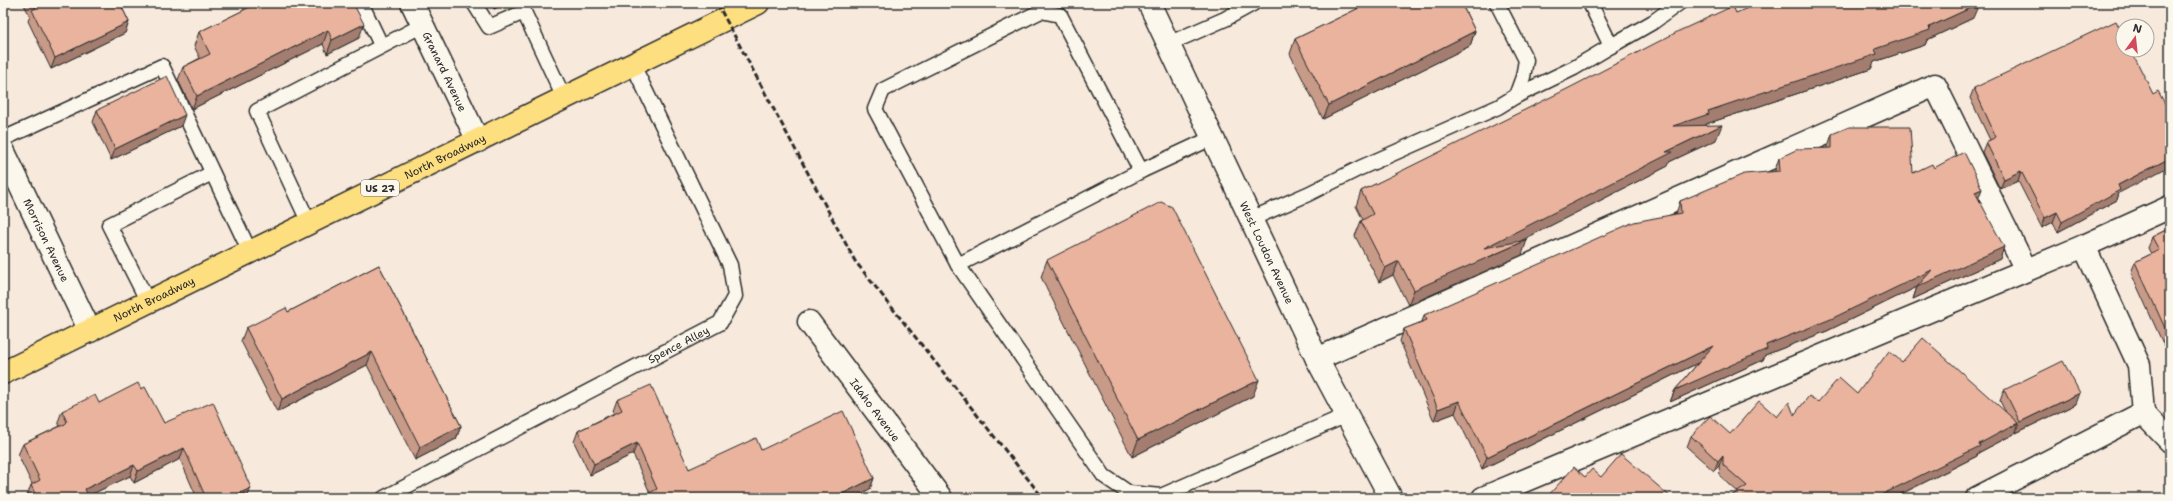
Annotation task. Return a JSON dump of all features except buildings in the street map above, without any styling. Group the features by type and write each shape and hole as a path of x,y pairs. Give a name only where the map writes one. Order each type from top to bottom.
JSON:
{"main road":[{"name":"North Broadway","path":"3,373 633,65 736,8 758,3"}],"street":[{"name":"Granard Avenue","path":"412,3 478,141"},
{"name":"West Loudon Avenue","path":"1149,3 1317,359 1391,498"},
{"path":"1317,359 1934,85 2026,270"},
{"name":"Morrison Avenue","path":"3,150 90,331"},
{"path":"1483,498 2084,246 2170,207"},
{"path":"2084,246 2139,365 2143,413 2170,441"},
{"name":"Idaho Avenue","path":"810,322 941,498"},
{"path":"1977,498 2143,413"}],"lane":[{"path":"361,3 381,45"},
{"path":"474,3 489,27 524,12 564,98"},
{"path":"1497,3 1526,60 1523,77 1516,96"},
{"path":"1590,3 1611,46"},
{"path":"1251,219 1308,194 1360,168 1498,107 1516,96 1574,68 1654,22 1679,3"},
{"path":"1168,44 1245,5"},
{"path":"1141,171 1060,14 1041,10 883,90 875,109 958,265 1104,476 1129,493 1161,496 1347,415"},
{"path":"309,223 257,111 381,45 423,25"},
{"name":"Spence Alley","path":"384,498 720,324 735,296 730,265 633,65"},
{"path":"3,139 162,66 250,252"},
{"path":"958,265 1141,171 1212,138"},
{"path":"148,302 109,225 212,173"}],"railway":[{"path":"717,3 855,261 1043,498"}]}
